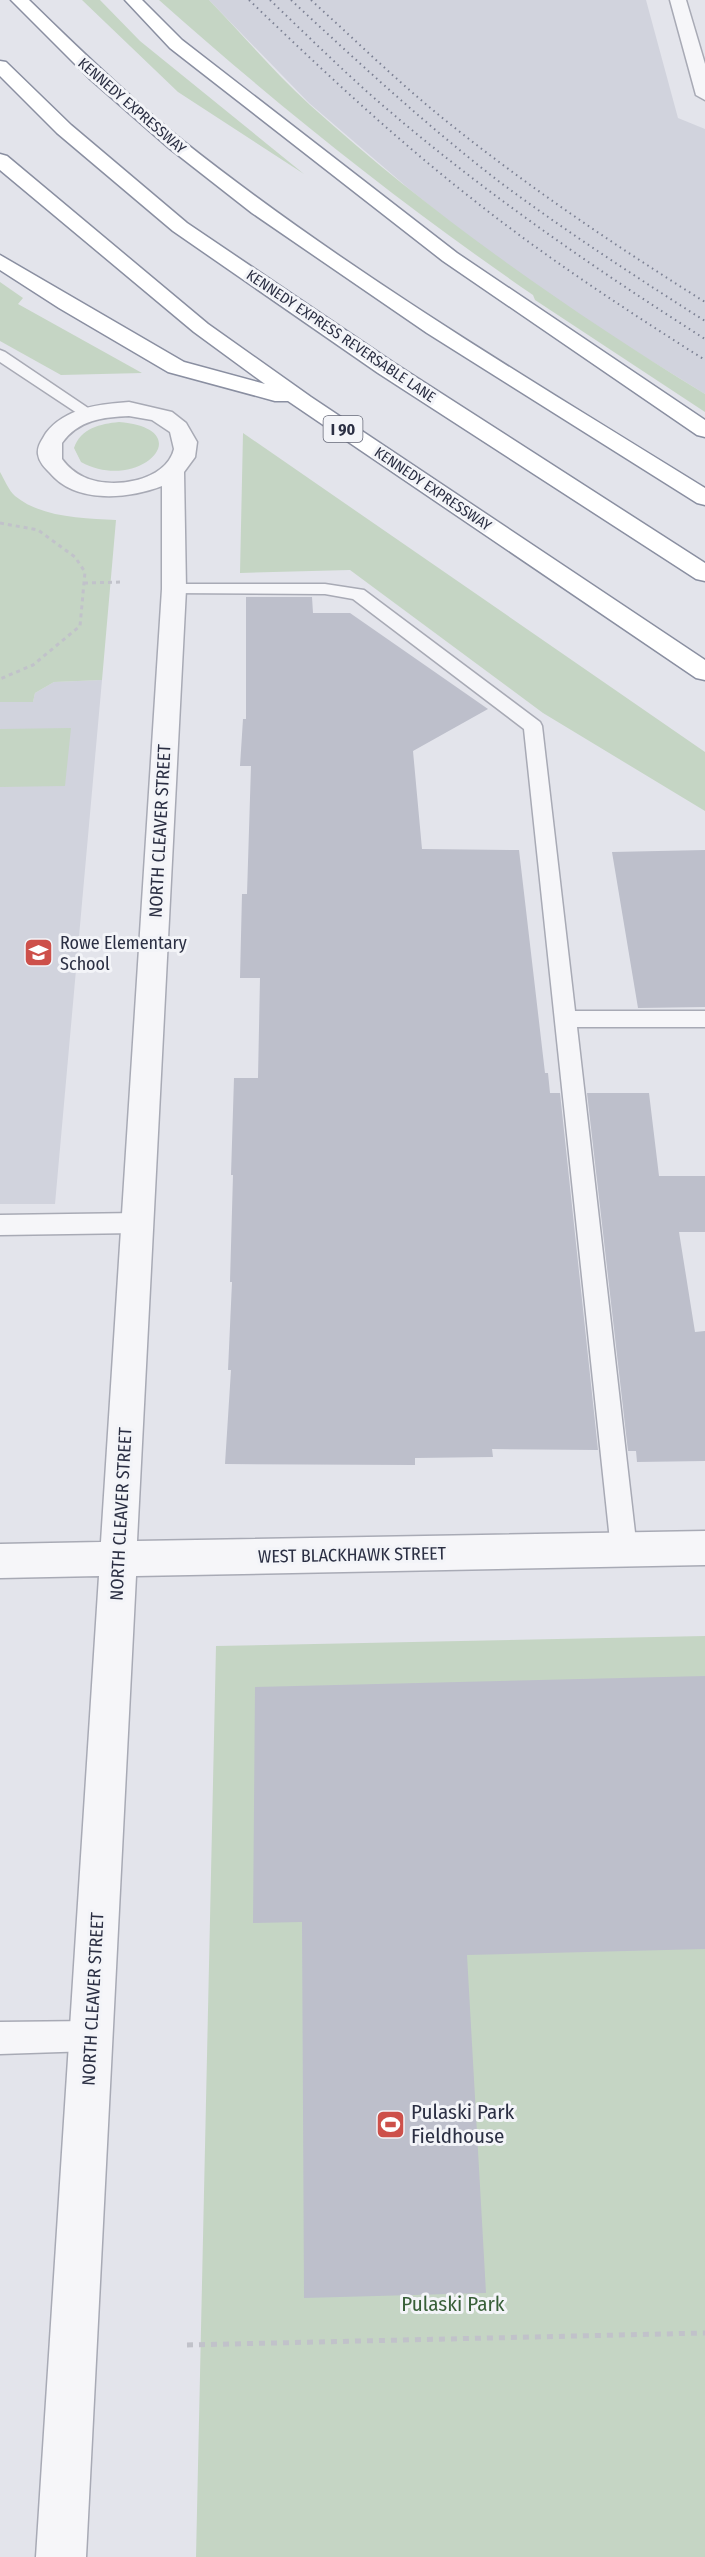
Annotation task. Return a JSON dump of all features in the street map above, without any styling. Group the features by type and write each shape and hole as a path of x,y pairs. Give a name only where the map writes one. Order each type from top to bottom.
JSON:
{"highway":[{"name":"KENNEDY EXPRESSWAY","path":"19,0 47,30 175,146 357,279 705,498"},
{"path":"133,0 176,44 450,257 705,430"},
{"name":"KENNEDY EXPRESS REVERSABLE LANE","path":"0,66 64,129 180,227 386,368 705,574"},
{"name":"KENNEDY EXPRESSWAY","path":"0,160 201,328 303,402 705,672"},
{"path":"0,261 66,304 176,368 303,402"}],"street":[{"path":"678,0 705,95"},
{"name":"NORTH CLEAVER STREET","path":"108,410 148,412 165,417 178,426 185,437 187,448 183,460 173,471 156,481 135,487 89,486 70,480 57,470 49,458 50,445 57,433 70,422 88,414 108,410"},
{"name":"NORTH CLEAVER STREET","path":"61,2557 174,589 173,471"},
{"name":"WEST BLACKHAWK STREET","path":"0,1561 705,1548"}],"lane":[{"path":"0,355 88,414"},
{"path":"174,589 325,589 358,594 533,726 624,1550"},
{"path":"565,1019 705,1019"},
{"path":"0,1225 137,1223"},
{"path":"0,2038 91,2036"}],"path":[{"path":"0,524 38,530 75,557 85,572 80,626 33,665 0,679"},
{"path":"84,583 124,582"},
{"path":"187,2345 705,2333"}],"shaded area":[{"path":"209,0 646,0 678,118 705,129 705,394 611,336 481,247 309,103"},
{"name":"Rowe Elementary School","path":"102,680 55,1204 0,1204 0,702 33,702 35,693 54,682"}],"green space":[{"path":"82,0 100,0 140,41 304,174 178,92"},
{"path":"159,0 209,0 271,67 356,145 452,222 551,294 705,394 705,412 535,300 533,295 388,190 249,78"},
{"path":"0,282 23,298 18,304 142,373 61,375 0,341"},
{"path":"119,422 144,427 156,436 159,446 153,457 140,465 123,470 103,470 81,462 74,448 81,436 92,428"},
{"path":"243,433 705,752 705,811 543,713 350,570 240,573"},
{"path":"0,472 15,496 38,509 63,516 116,520 102,680 54,682 35,693 33,702 0,702"},
{"path":"71,728 65,786 0,787 0,729"},
{"name":"Pulaski Park","path":"705,1636 705,2557 196,2557 216,1646"}],"building":[{"path":"246,597 312,597 313,613 350,613 488,709 413,751 422,849 519,850 545,1073 548,1073 550,1093 560,1093 598,1450 492,1449 493,1457 415,1458 415,1465 225,1464 231,1370 228,1370 232,1282 230,1282 233,1175 231,1175 234,1078 258,1078 260,978 240,978 242,894 247,894 251,766 240,766 243,719 246,719"},
{"path":"705,850 705,1007 638,1008 612,852"},
{"path":"587,1093 649,1093 659,1176 705,1176 705,1232 679,1232 695,1332 705,1331 705,1461 637,1462 636,1451 628,1451"},
{"name":"Pulaski Park Fieldhouse","path":"705,1676 705,1949 467,1955 486,2293 304,2298 302,1922 253,1923 255,1687"}],"railway":[{"path":"249,0 382,124 466,194 583,280 705,360"},
{"path":"270,0 331,59 431,146 585,260 705,339"},
{"path":"291,0 420,117 501,183 602,254 705,321"},
{"path":"311,0 407,88 504,166 570,213 705,302"}],"place":[{"name":"Rowe Elementary School","path":"39,953"},
{"name":"Pulaski Park Fieldhouse","path":"390,2124"}]}
